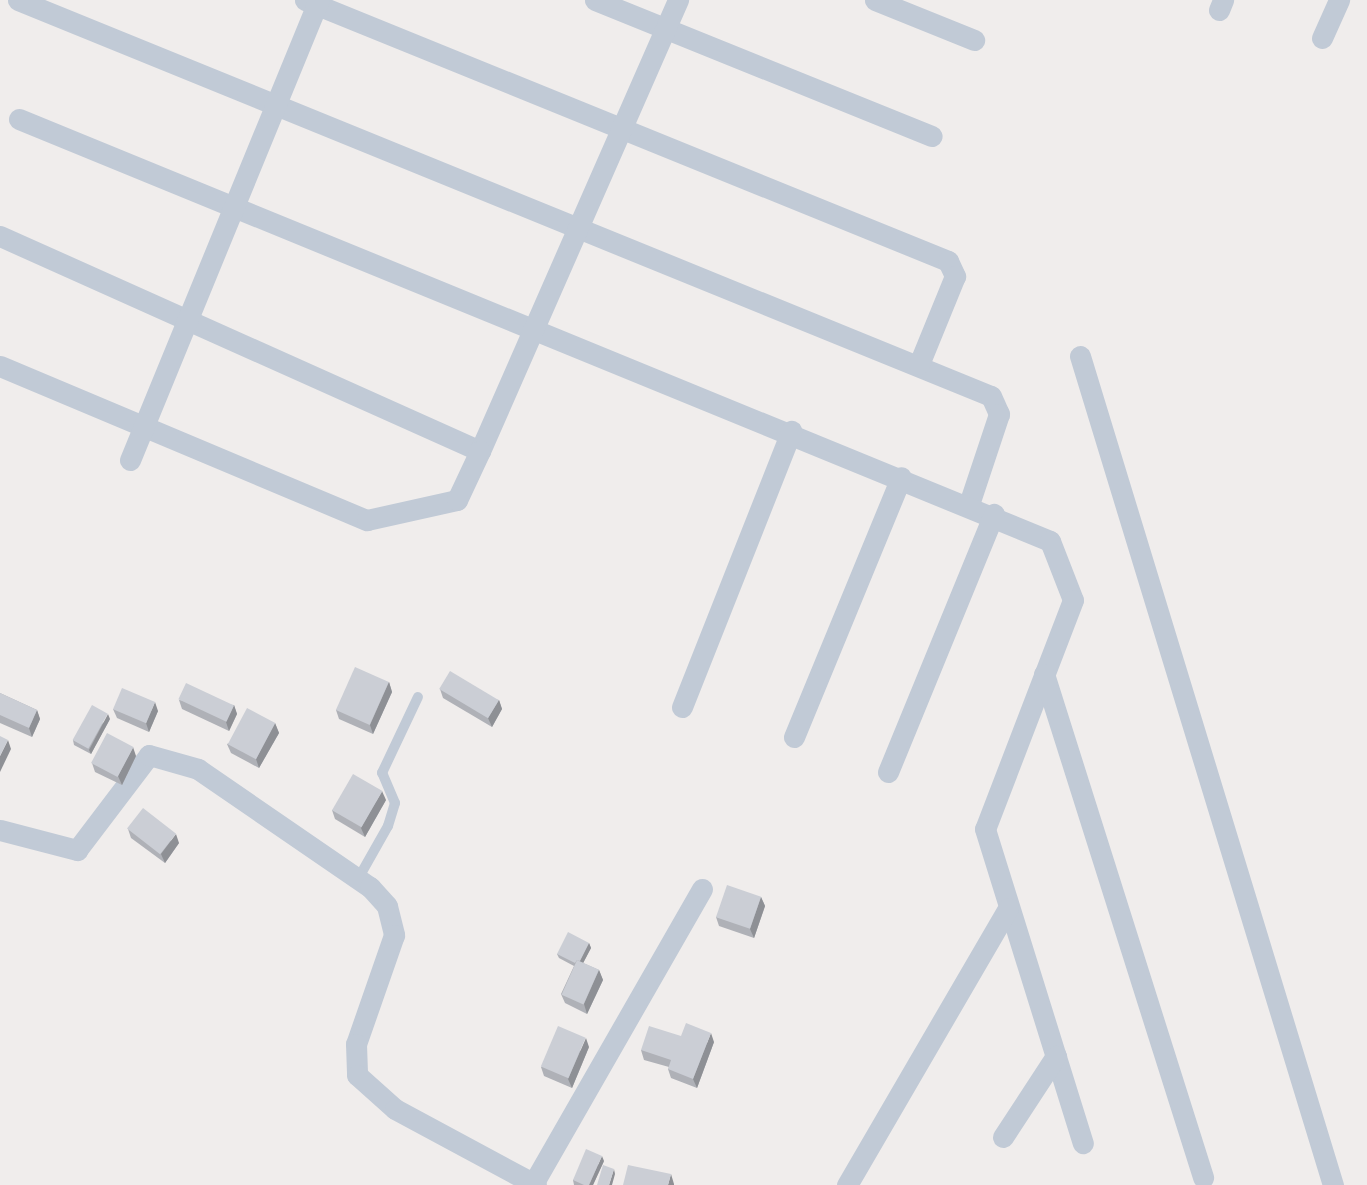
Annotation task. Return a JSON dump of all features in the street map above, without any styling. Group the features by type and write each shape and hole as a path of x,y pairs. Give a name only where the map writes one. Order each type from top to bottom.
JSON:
{"street":[{"path":"18,0 275,108 919,364 997,404 999,414 969,504"},
{"path":"595,0 932,136"},
{"path":"0,366 367,520 457,500 537,328 678,0"},
{"path":"875,0 974,40"},
{"path":"1322,38 1339,0"},
{"path":"130,460 275,108 314,2 948,261 955,276 919,364"},
{"path":"19,119 236,204 994,514 1050,541 1072,586 1073,600 985,823 1008,908 1083,1143"},
{"path":"0,236 480,452"},
{"path":"1080,356 1333,1185"},
{"path":"682,707 790,432"},
{"path":"794,737 901,477"},
{"path":"888,772 994,514"},
{"path":"1044,674 1203,1177"},
{"path":"0,830 77,850 156,753 198,769 358,879 387,906 394,935 356,1044 357,1075 395,1108 534,1184 702,889"},
{"path":"847,1185 1008,908"},
{"path":"1003,1137 1056,1056"}],"lane":[{"path":"358,879 388,825 395,803 382,774 418,697"}],"building":[{"path":"355,667 389,682 370,725 336,710"},
{"path":"450,671 499,700 488,718 439,689"},
{"path":"186,683 234,705 226,722 178,699"},
{"path":"122,688 155,702 146,723 113,709"},
{"path":"0,693 37,710 29,728 0,715"},
{"path":"92,705 108,714 88,749 73,740"},
{"path":"247,708 275,723 256,759 228,744"},
{"path":"107,733 133,747 118,777 91,763"},
{"path":"0,736 8,740 0,756"},
{"path":"353,774 382,791 361,827 332,810"},
{"path":"143,808 176,834 160,854 127,828"},
{"path":"727,885 761,897 750,929 716,917"},
{"path":"568,932 589,943 580,961 575,963 557,954"},
{"path":"577,960 599,970 583,1004 562,995"},
{"path":"686,1023 711,1033 693,1079 668,1069 671,1060 641,1050 649,1026 681,1036"},
{"path":"558,1026 586,1038 568,1078 541,1067"},
{"path":"586,1149 602,1156 589,1185 573,1180"},
{"path":"603,1165 614,1169 609,1185 597,1185"},
{"path":"628,1165 671,1174 668,1185 623,1185"}]}
